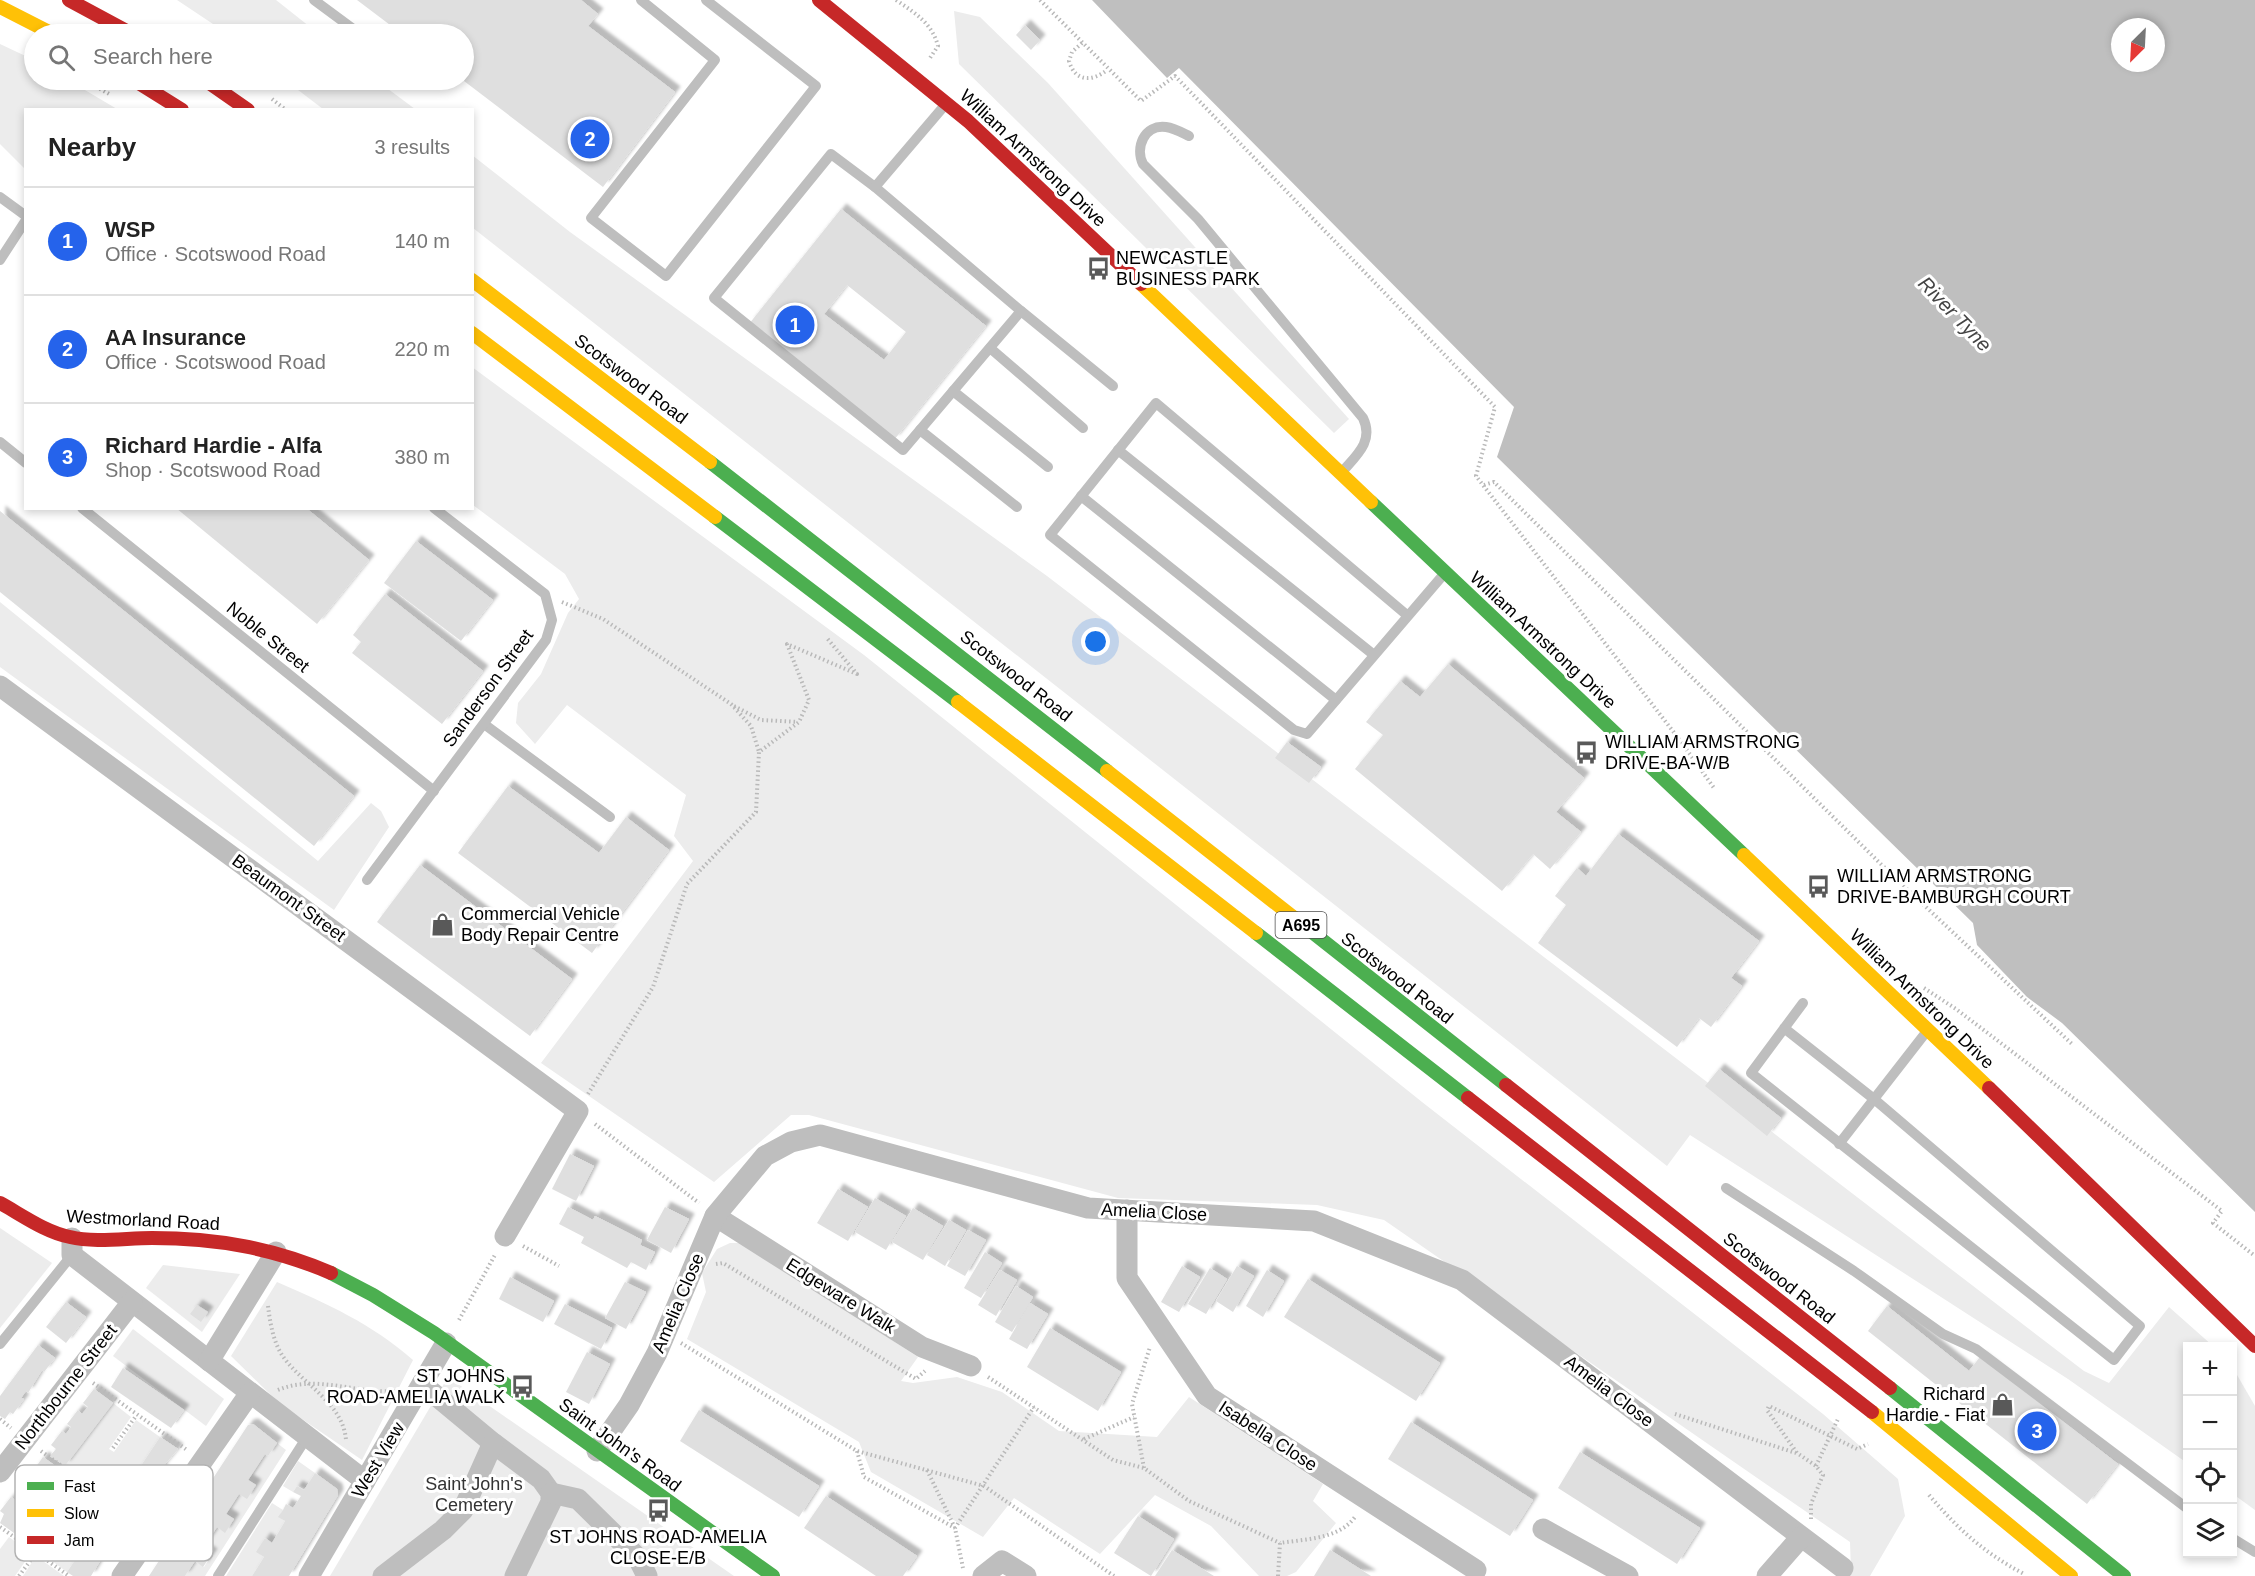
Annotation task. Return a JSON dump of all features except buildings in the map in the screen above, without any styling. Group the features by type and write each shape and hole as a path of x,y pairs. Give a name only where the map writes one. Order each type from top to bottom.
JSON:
{"main road":[{"path":"69,0 113,24"},
{"name":"William Armstrong Drive","path":"819,0 947,103 1342,472 1444,573 2144,1236 2255,1346"},
{"path":"0,7 33,24"},
{"path":"150,90 179,108"},
{"path":"219,90 245,108"},
{"name":"Scotswood Road","path":"474,282 982,672 1940,1427 2124,1576"},
{"name":"A695","path":"474,335 908,663 1904,1437 2071,1576"},
{"name":"Westmorland Road","path":"0,1203 72,1246 191,1237 248,1245 276,1252 335,1274 388,1303 446,1343"},
{"name":"Saint John's Road","path":"446,1343 772,1576"}],"street":[{"name":"Beaumont Street","path":"0,686 578,1111"},
{"path":"506,1236 578,1111"},
{"name":"Amelia Close","path":"597,1451 629,1405 665,1333 715,1216 765,1156 791,1142 820,1135 1088,1208 1314,1221 1462,1280 1843,1568"},
{"name":"Isabella Close","path":"1127,1210 1126,1278 1207,1396 1476,1570"},
{"name":"Edgeware Walk","path":"715,1216 922,1347 971,1366"},
{"path":"72,1246 132,1302 365,1480"},
{"path":"209,1361 276,1252"},
{"name":"Northbourne Street","path":"0,1472 132,1302"},
{"name":"West View","path":"309,1576 446,1343"},
{"path":"421,1386 541,1479 551,1493 551,1502 515,1576"},
{"path":"200,1465 255,1396"},
{"path":"383,1576 443,1530 463,1510 493,1443"},
{"path":"551,1493 578,1499 638,1558 647,1576"},
{"path":"1543,1529 1628,1576"},
{"path":"1767,1576 1806,1541"},
{"path":"122,1576 132,1561"},
{"path":"982,1576 1002,1561 1026,1576"}],"lane":[{"path":"314,0 346,24"},
{"path":"641,0 715,60 591,218 666,276 816,86 706,0"},
{"path":"875,187 947,103"},
{"path":"1189,136 1163,126 1150,130 1138,147 1139,156 1143,164 1198,219 1363,418 1368,428 1368,438 1342,472"},
{"path":"1021,311 903,450 714,297 831,154 875,187 1113,386"},
{"path":"0,197 24,216"},
{"path":"0,260 24,221"},
{"path":"990,348 1083,428"},
{"path":"953,391 1048,467"},
{"path":"1408,616 1156,403 1050,535 1294,730 1307,734 1408,616 1444,573"},
{"path":"920,430 1017,507"},
{"path":"0,442 24,461"},
{"path":"1118,450 1374,655"},
{"path":"1081,496 1336,700"},
{"name":"Noble Street","path":"84,510 434,791"},
{"path":"437,510 545,594"},
{"name":"Sanderson Street","path":"367,880 546,640 552,620 545,594"},
{"path":"484,724 610,818"},
{"path":"1784,1028 1874,1099 2140,1326 2114,1360 1751,1073 1784,1028 1803,1003"},
{"path":"1839,1144 1928,1030"},
{"path":"1726,1188 1854,1271 1943,1334 1976,1348 2183,1506"},
{"path":"0,1344 72,1246"},
{"path":"218,1576 307,1437"},
{"path":"2237,1541 2255,1552"}],"path":[{"path":"896,0 928,24 935,33 938,46"},
{"path":"1040,0 1107,70 1141,101 1175,76 1495,406 1476,476 1679,739 1714,789"},
{"path":"1082,43 1070,56 1073,71 1089,80 1107,70"},
{"path":"1484,485 1494,482 1893,877 2073,1045"},
{"path":"545,594 603,619 731,704 761,720 799,722"},
{"path":"759,753 799,722 810,700 787,644 857,674 820,630"},
{"path":"715,1216 578,1111 653,987 687,884 756,812 759,753 751,726 731,704"},
{"path":"1918,985 1956,1009 2222,1211 2213,1224 2255,1256"},
{"path":"446,1343 506,1236 560,1266"},
{"path":"694,1267 723,1263 916,1379 945,1356"},
{"path":"259,1280 267,1299 276,1342 282,1355 337,1414 346,1433 346,1467"},
{"path":"1144,1468 1132,1404 1157,1323"},
{"path":"665,1333 857,1451 984,1486 1114,1576"},
{"path":"971,1366 1113,1460 1144,1468 1189,1501 1280,1543 1323,1536 1347,1528 1368,1500"},
{"path":"78,1372 136,1416 203,1461"},
{"path":"255,1396 307,1382 381,1392 421,1386"},
{"path":"1797,1453 1767,1410 1769,1406 1857,1449 1869,1443"},
{"path":"955,1528 1034,1407"},
{"path":"1639,1414 1681,1414 1797,1453 1816,1466 1823,1475 1812,1504 1806,1541"},
{"path":"113,1448 136,1416"},
{"path":"1084,1439 1134,1417"},
{"path":"1816,1466 1838,1419"},
{"path":"26,1439 60,1465"},
{"path":"857,1451 864,1477 955,1528"},
{"path":"927,1470 955,1528 965,1576"},
{"path":"1926,1492 1964,1535 1990,1555 2027,1576"},
{"path":"0,1527 15,1537"},
{"path":"1278,1576 1280,1543"},
{"path":"19,1576 30,1561"},
{"path":"48,1561 69,1576"}],"green space":[{"path":"177,0 276,0 306,24 213,24"},
{"path":"954,11 980,17 1048,83 1349,419 1334,433 959,64"},
{"path":"0,44 24,55 24,90 85,90 115,108 24,108 24,168 0,144"},
{"path":"298,90 389,90 414,108 322,108"},
{"path":"474,157 570,232 1047,576 2084,1371 2109,1383 2169,1307 2208,1342 2183,1342 2183,1460 2068,1379 1690,1135 1667,1166 474,229"},
{"path":"474,368 864,655 1422,1102 1823,1414 1898,1479 1905,1516 1870,1576 1842,1576 1851,1571 1850,1542 1384,1220 1317,1205 1118,1198 809,1115 791,1115 714,1182 541,1063 693,861 674,836 686,795 567,705 535,744 516,723 518,703 541,674 568,613 579,599 565,574 474,506"},
{"path":"0,602 318,861 371,803 381,811 389,827 334,910 0,667"},
{"path":"0,1228 52,1263 0,1328"},
{"path":"730,1243 742,1243 918,1357 901,1381 913,1383 957,1377 1002,1392 1059,1431 1157,1437 1189,1397 1323,1484 1313,1501 1336,1523 1296,1572 1287,1576 1259,1576 1211,1526 1155,1495 1100,1554 1014,1498 983,1537 871,1472 859,1442 687,1339 706,1292 702,1273 717,1249"},
{"path":"163,1265 240,1274 202,1332 146,1288"},
{"path":"277,1282 331,1306 365,1325 413,1360 362,1460 280,1404 231,1356"},
{"path":"133,1329 224,1399 206,1426 113,1356"},
{"path":"2237,1375 2255,1406 2255,1510 2237,1497"},
{"name":"Saint John's Cemetery","path":"448,1377 734,1576 330,1576"},
{"path":"113,1403 131,1417 109,1449 114,1452 136,1420 160,1437 141,1465 66,1465"},
{"path":"277,1443 286,1450 205,1576 185,1576 195,1561 204,1567 208,1561 213,1561 213,1533 217,1527 225,1532 234,1519 226,1514 239,1494 256,1485 248,1480 265,1454 268,1456"},
{"path":"298,1461 315,1473 304,1490 297,1486 293,1492 283,1486"},
{"path":"272,1503 283,1510 279,1517 285,1521 272,1543 265,1538 257,1552 264,1557 252,1576 226,1576"},
{"path":"9,1537 15,1541 15,1561 25,1561 15,1576 0,1576 0,1549"},
{"path":"33,1561 43,1561 64,1576 23,1576"},
{"path":"52,1561 74,1561 67,1572"}],"water":[{"name":"River Tyne","path":"1092,0 2255,0 2255,1212 2062,1023 2027,997 1977,945 1973,923 1497,457 1514,407 1179,68 1167,78"}],"traffic: fast":[{"path":"710,462 1107,771"},
{"path":"1371,502 1744,855"},
{"path":"715,517 958,702"},
{"path":"1293,917 1506,1085"},
{"path":"1256,933 1468,1098"},
{"path":"331,1273 373,1295 434,1333 773,1576"},
{"path":"1890,1388 2124,1576"}],"traffic: slow":[{"path":"0,7 33,24"},
{"path":"474,282 710,462"},
{"path":"1141,284 1371,502"},
{"path":"474,335 715,517"},
{"path":"958,702 1256,933"},
{"path":"1107,771 1293,917"},
{"path":"1744,855 1989,1088"},
{"path":"1872,1412 2071,1576"}],"traffic: jam":[{"path":"69,0 113,24"},
{"path":"819,0 968,121 1141,284"},
{"path":"150,90 179,108"},
{"path":"219,90 245,108"},
{"path":"1506,1085 1890,1388"},
{"path":"1989,1088 2255,1346"},
{"path":"1468,1098 1872,1412"},
{"path":"0,1203 43,1227 70,1237 100,1240 176,1238 221,1242 288,1257 331,1273"}],"place":[{"name":"AA Insurance","path":"590,139"},
{"name":"NEWCASTLE BUSINESS PARK","path":"1098,268"},
{"name":"WSP","path":"795,325"},
{"name":"WILLIAM ARMSTRONG DRIVE-BA-W/B","path":"1587,752"},
{"name":"WILLIAM ARMSTRONG DRIVE-BAMBURGH COURT","path":"1819,886"},
{"name":"Commercial Vehicle Body Repair Centre","path":"443,924"},
{"name":"ST JOHNS ROAD-AMELIA WALK","path":"523,1386"},
{"name":"Richard Hardie - Fiat","path":"2003,1404"},
{"name":"Richard Hardie - Alfa","path":"2037,1431"},
{"name":"ST JOHNS ROAD-AMELIA CLOSE-E/B","path":"658,1511"}]}
